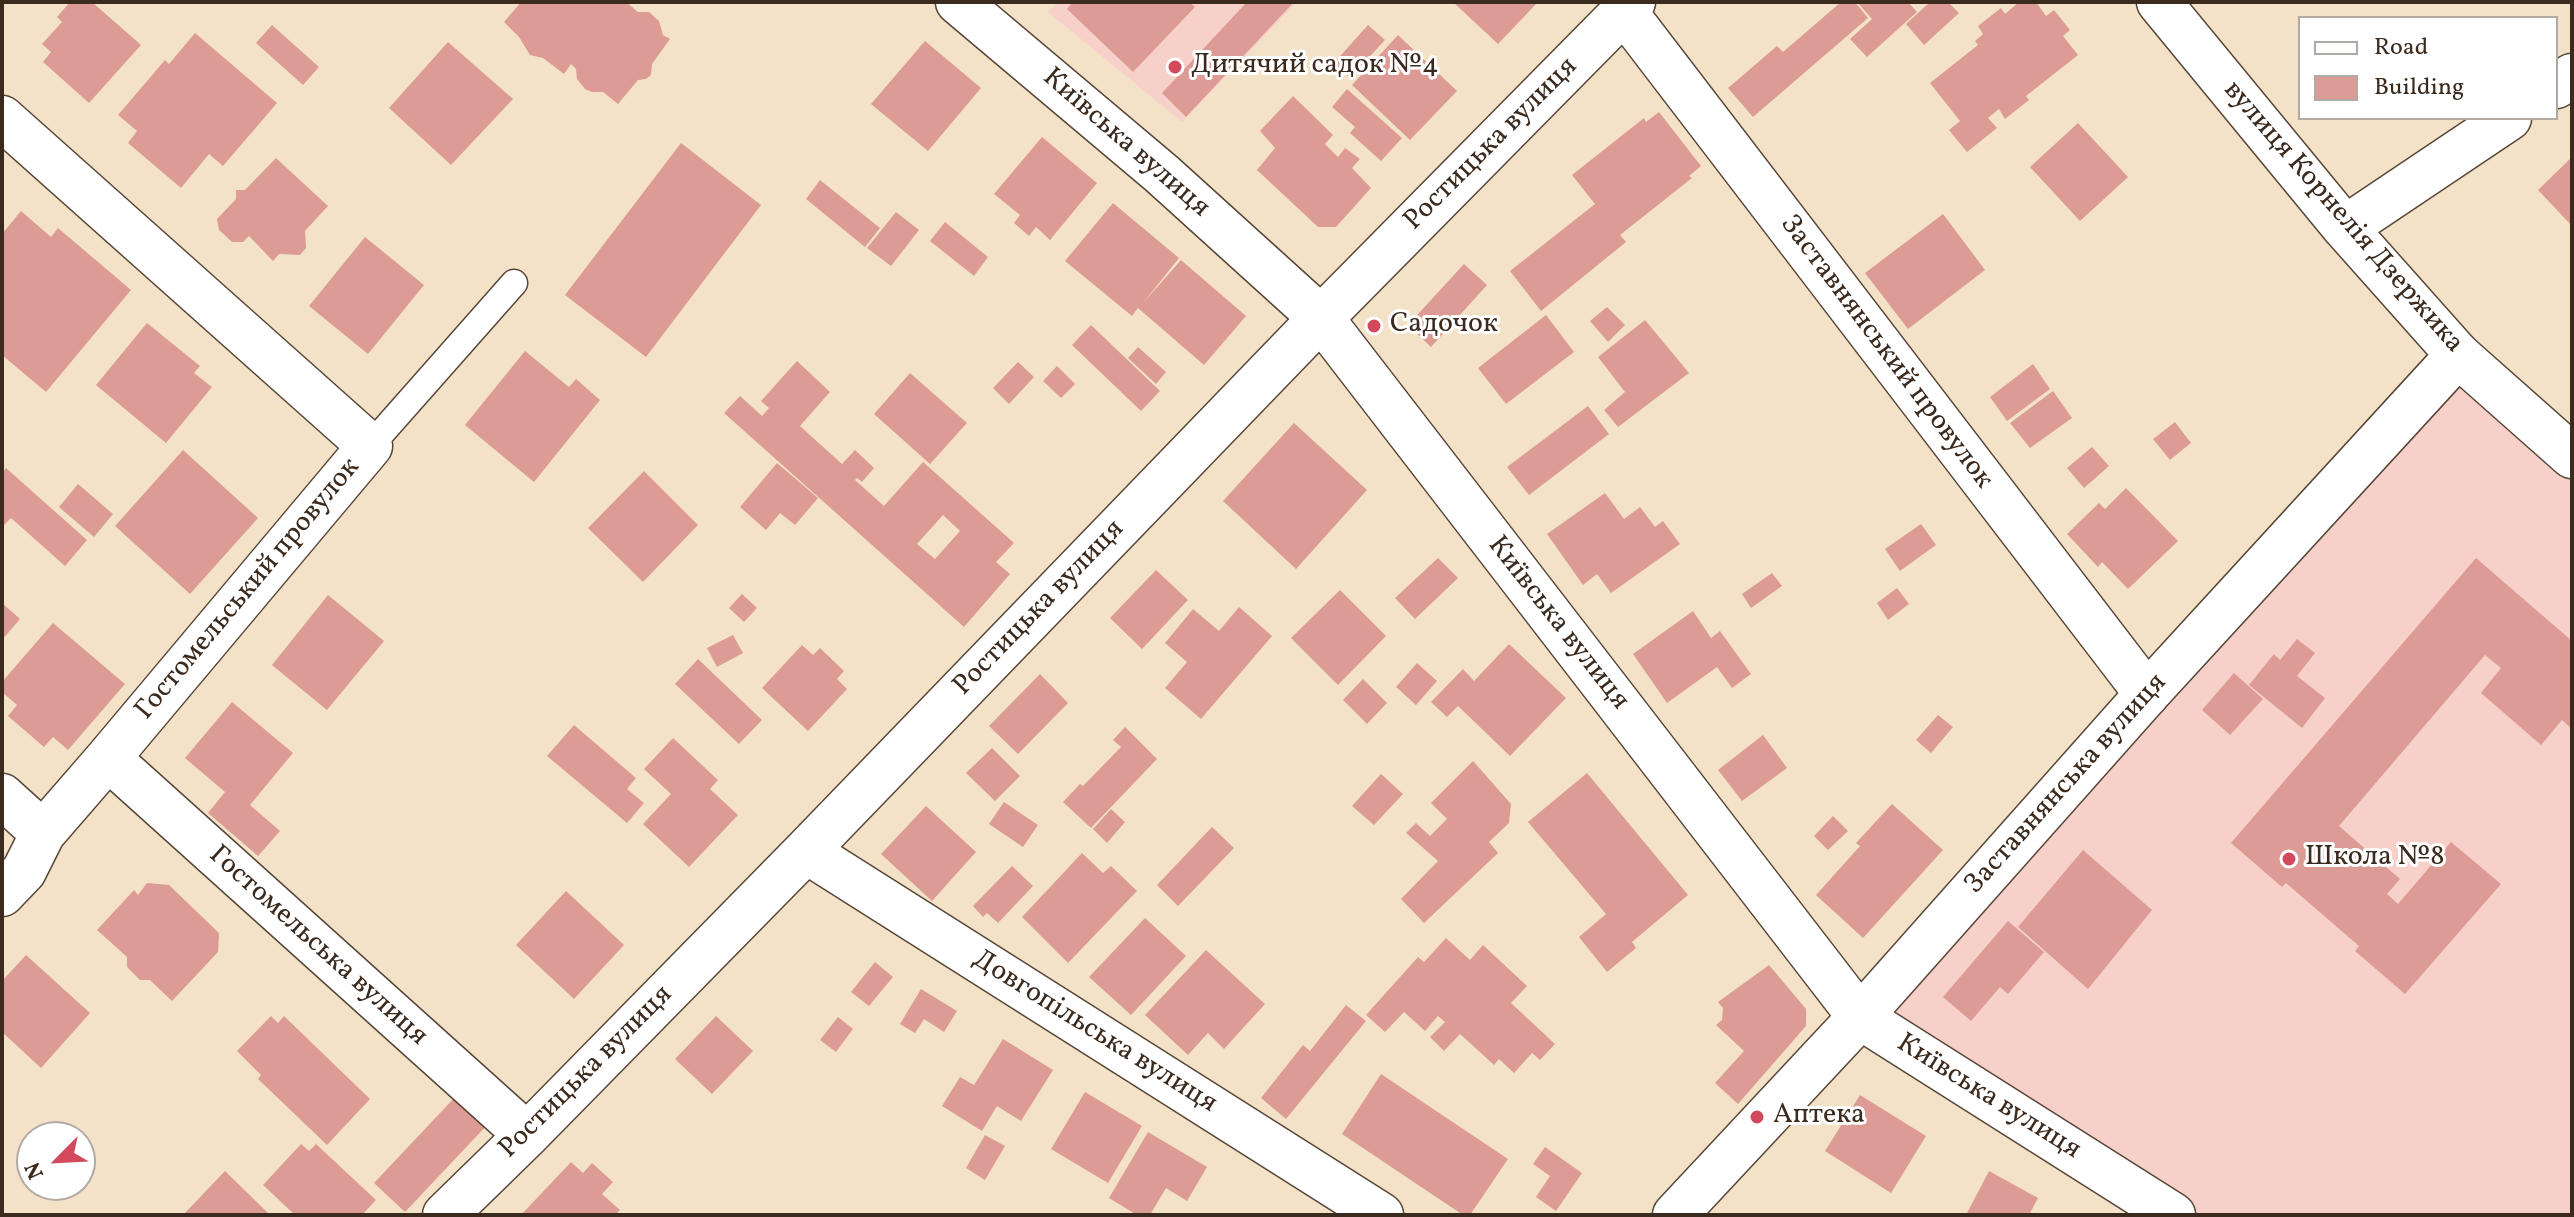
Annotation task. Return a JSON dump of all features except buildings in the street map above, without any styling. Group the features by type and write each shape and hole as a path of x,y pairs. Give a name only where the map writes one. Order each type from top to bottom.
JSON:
{"street":[{"name":"вулиця Корнелія Дзержика","path":"2159,2 2345,228 2458,355 2572,456"},
{"name":"Ростицька вулиця","path":"445,1215 806,851 1321,318 1629,7"},
{"name":"Заставнянський провулок","path":"1629,7 2147,694"},
{"name":"Київська вулиця","path":"982,9 1321,318 1860,1017 2173,1215"},
{"name":"Гостомельський провулок","path":"2,118 370,446 43,833 24,871 2,894"},
{"path":"2345,228 2506,120"},
{"name":"Заставнянська вулиця","path":"1675,1215 1860,1017 2147,694 2458,355"},
{"name":"Гостомельська вулиця","path":"108,758 527,1135"},
{"path":"2,796 43,833"},
{"name":"Довгопільська вулиця","path":"806,851 1381,1215"}],"lane":[{"path":"370,446 514,283"}],"shaded area":[{"name":"Дитячий садок №4","path":"1057,2 1297,2 1182,122 1048,12"},
{"name":"Школа №8","path":"2462,360 2572,458 2572,1215 2179,1215 1863,1016"}],"place":[{"name":"Дитячий садок №4","path":"1175,67"},
{"name":"Садочок","path":"1374,326"},
{"name":"Школа №8","path":"2289,859"},
{"name":"Аптека","path":"1757,1117"}]}
